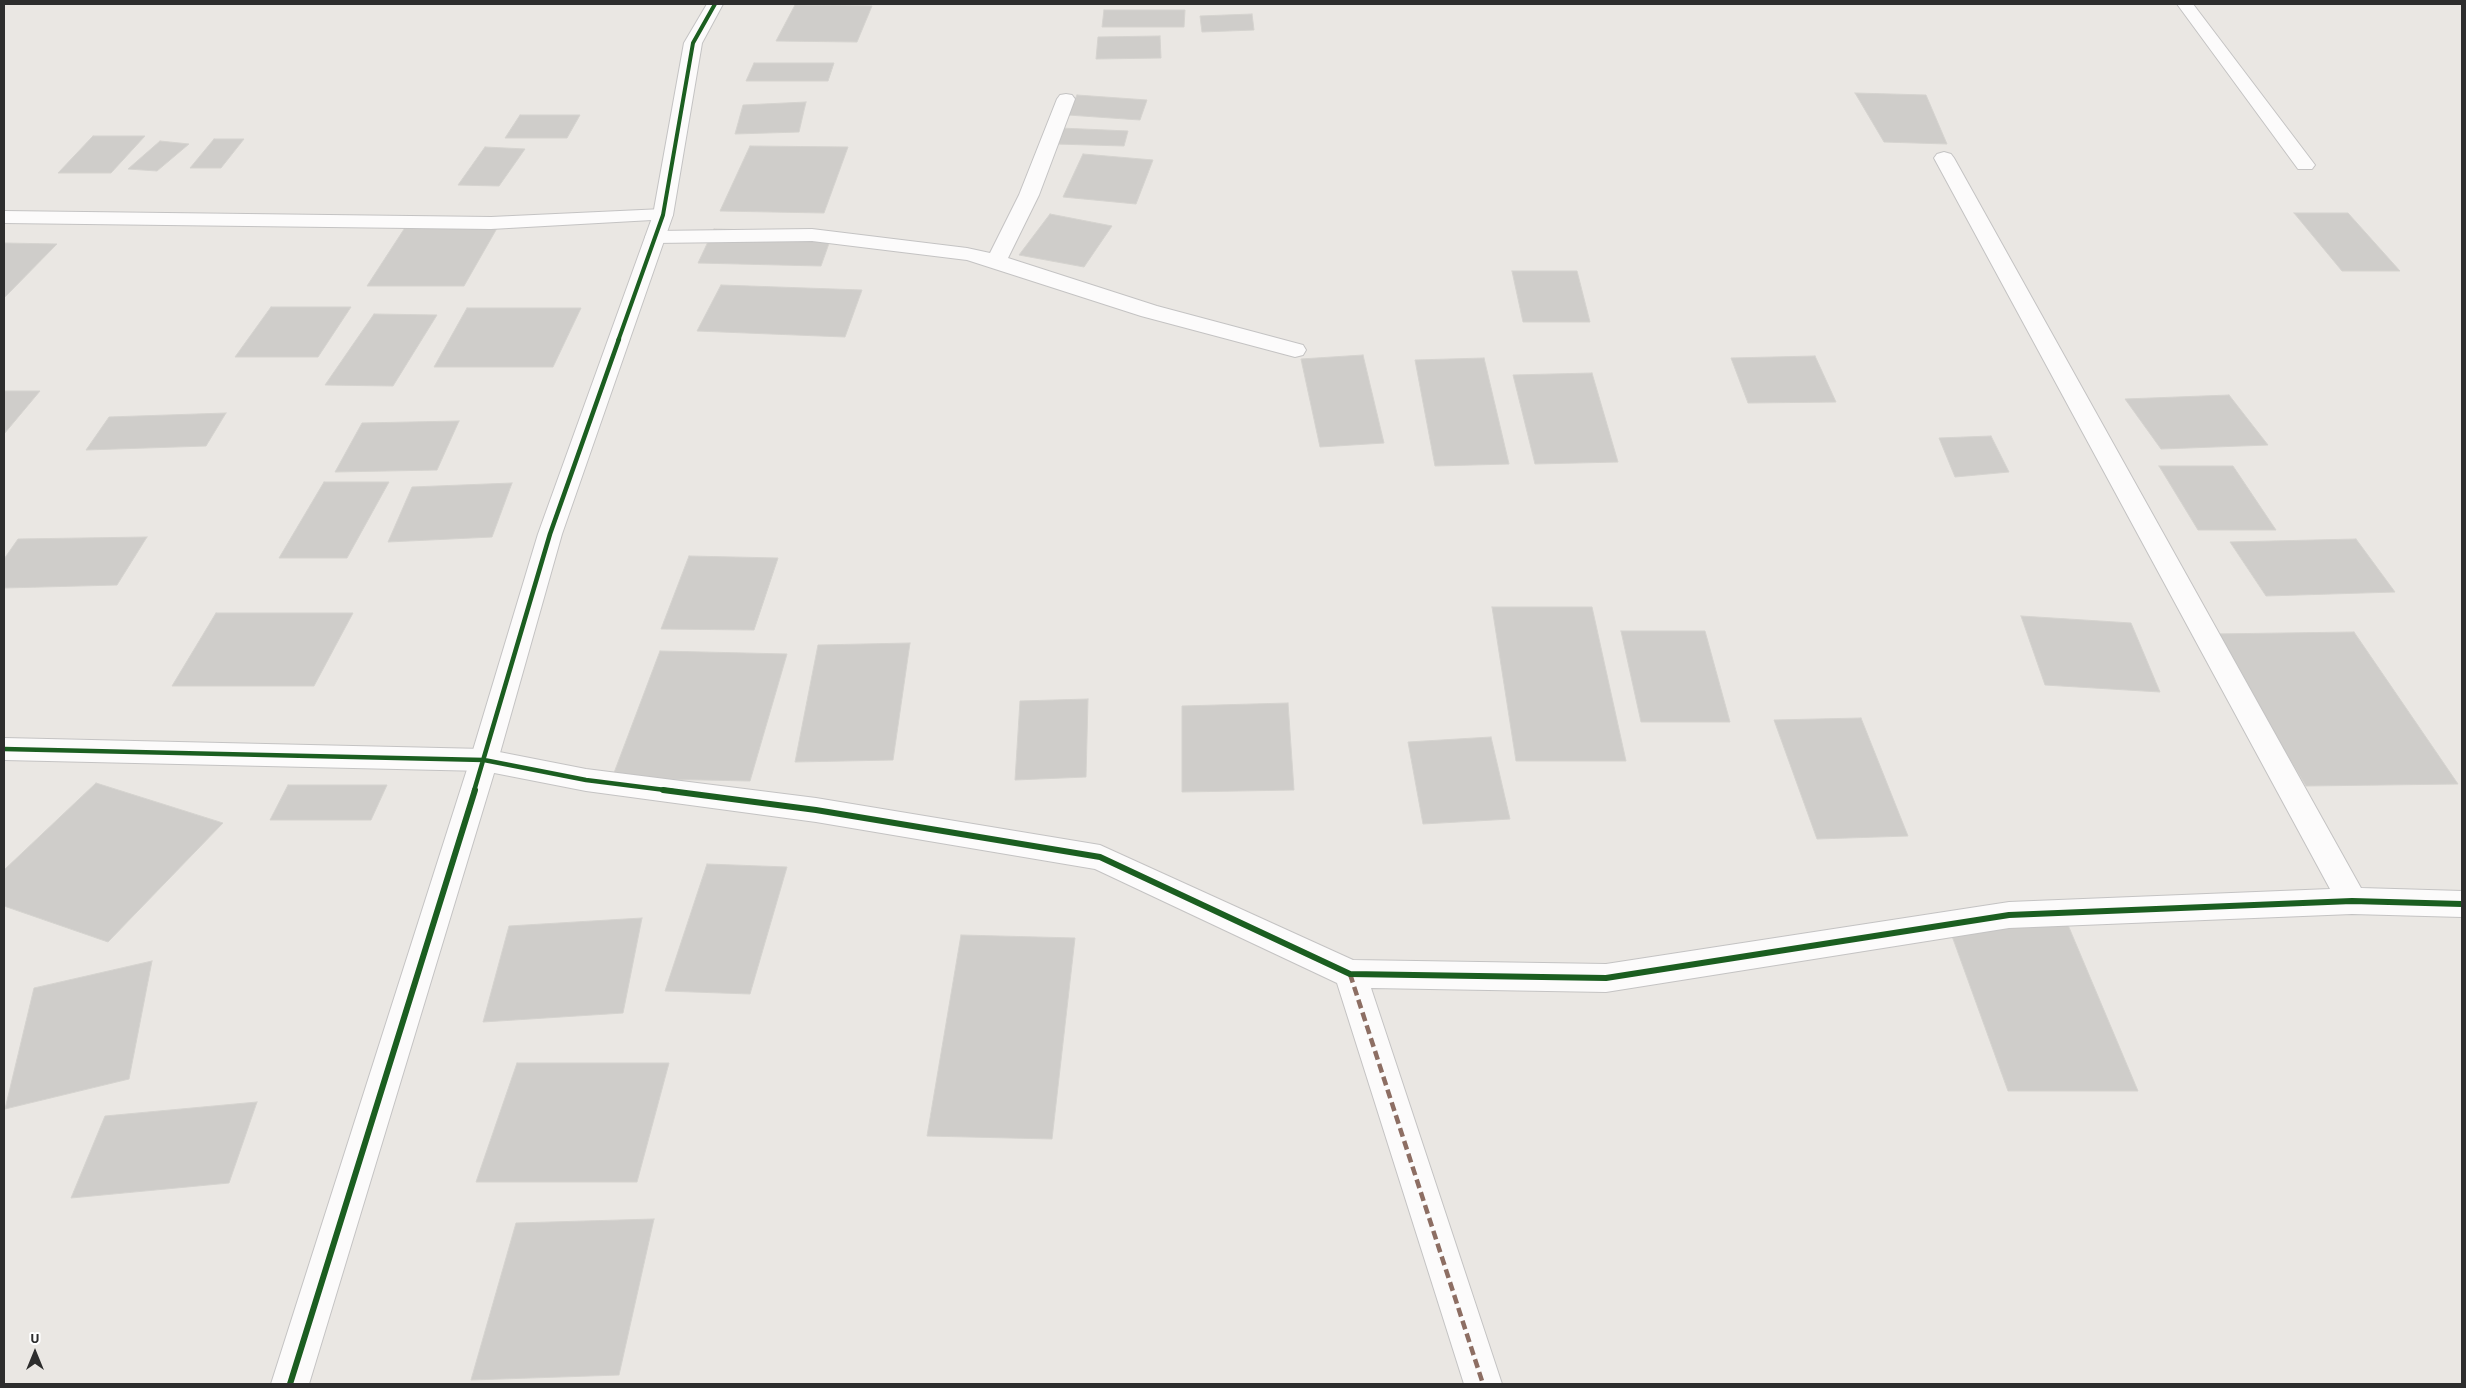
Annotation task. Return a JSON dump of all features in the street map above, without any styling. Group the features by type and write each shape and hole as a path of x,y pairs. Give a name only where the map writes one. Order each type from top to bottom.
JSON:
{"street":[{"path":"290,1384 484,760 550,534 659,226 693,43 715,4"},
{"path":"2185,4 2305,165"},
{"path":"996,261 1029,195 1066,98"},
{"path":"1944,158 2352,901"},
{"path":"4,217 659,226 812,236 966,254 996,261 1149,311 1295,350"},
{"path":"4,749 484,760 586,780 816,810 1100,857 1350,974 1606,978 2010,915 2352,901 2462,904"},
{"path":"1350,974 1483,1384"}],"building":[{"path":"795,5 872,6 857,42 776,41"},
{"path":"1104,10 1185,10 1184,27 1102,27"},
{"path":"1252,14 1254,30 1202,32 1200,16"},
{"path":"1160,36 1161,58 1096,59 1098,37"},
{"path":"754,63 834,63 828,81 746,81"},
{"path":"1855,93 1926,95 1947,144 1884,142"},
{"path":"1077,95 1147,100 1140,120 1068,115"},
{"path":"806,102 799,132 735,134 743,105"},
{"path":"520,115 580,115 567,138 505,138"},
{"path":"1060,128 1128,131 1124,146 1056,144"},
{"path":"93,136 145,136 111,173 58,173"},
{"path":"214,139 244,139 221,168 190,168"},
{"path":"160,141 189,144 157,171 128,169"},
{"path":"750,146 848,147 824,213 720,211"},
{"path":"485,147 525,149 499,186 458,185"},
{"path":"1083,154 1153,160 1136,204 1063,197"},
{"path":"2294,213 2348,213 2400,271 2342,271"},
{"path":"1050,214 1112,226 1084,267 1019,255"},
{"path":"408,223 500,223 464,286 367,286"},
{"path":"714,229 833,232 821,266 698,263"},
{"path":"4,243 57,244 4,298"},
{"path":"1512,271 1577,271 1590,322 1523,322"},
{"path":"721,285 862,290 845,337 697,331"},
{"path":"271,307 351,307 318,357 235,357"},
{"path":"467,308 581,308 553,367 434,367"},
{"path":"374,314 437,315 393,386 325,385"},
{"path":"1363,355 1384,443 1320,447 1301,359"},
{"path":"1815,356 1836,402 1748,403 1731,358"},
{"path":"1484,358 1509,464 1435,466 1415,360"},
{"path":"1592,373 1618,462 1535,464 1513,375"},
{"path":"4,391 40,391 4,434"},
{"path":"2229,395 2268,445 2161,449 2125,399"},
{"path":"226,413 206,446 86,450 109,417"},
{"path":"459,421 437,470 335,472 362,423"},
{"path":"1991,436 2009,472 1955,477 1939,438"},
{"path":"2159,466 2233,466 2276,530 2198,530"},
{"path":"324,482 389,482 347,558 279,558"},
{"path":"512,483 492,537 388,542 412,487"},
{"path":"147,537 117,585 4,588 4,559 18,539"},
{"path":"2356,539 2395,592 2266,596 2230,542"},
{"path":"689,556 778,558 754,630 661,629"},
{"path":"1492,607 1592,607 1626,761 1516,761"},
{"path":"216,613 353,613 314,686 172,686"},
{"path":"2021,616 2131,623 2160,692 2045,685"},
{"path":"1621,631 1705,631 1730,722 1641,722"},
{"path":"2354,632 2458,784 2306,786 2213,634"},
{"path":"910,643 893,760 795,762 818,645"},
{"path":"660,651 787,654 750,781 612,778"},
{"path":"1088,699 1086,777 1015,780 1020,701"},
{"path":"1288,703 1294,790 1182,792 1182,706"},
{"path":"1861,718 1908,836 1817,839 1774,720"},
{"path":"1491,737 1510,819 1423,824 1408,742"},
{"path":"96,783 223,823 108,942 4,906 4,870"},
{"path":"288,785 387,785 371,820 270,820"},
{"path":"707,864 787,867 750,994 665,991"},
{"path":"642,918 623,1013 483,1022 509,926"},
{"path":"1948,925 2068,925 2138,1091 2008,1091"},
{"path":"961,935 1075,938 1052,1139 927,1136"},
{"path":"152,961 129,1079 5,1109 34,988"},
{"path":"517,1063 669,1063 637,1182 476,1182"},
{"path":"257,1102 229,1183 71,1198 105,1116"},
{"path":"654,1219 619,1375 471,1380 516,1223"}],"marked path":[{"path":"1350,974 1483,1384"}],"cycle path":[{"path":"290,1384 484,760 550,534 663,215 693,43 715,4"},
{"path":"4,749 484,760 586,780 816,810 1100,857 1350,974 1606,978 2009,915 2352,901 2462,904"}]}
